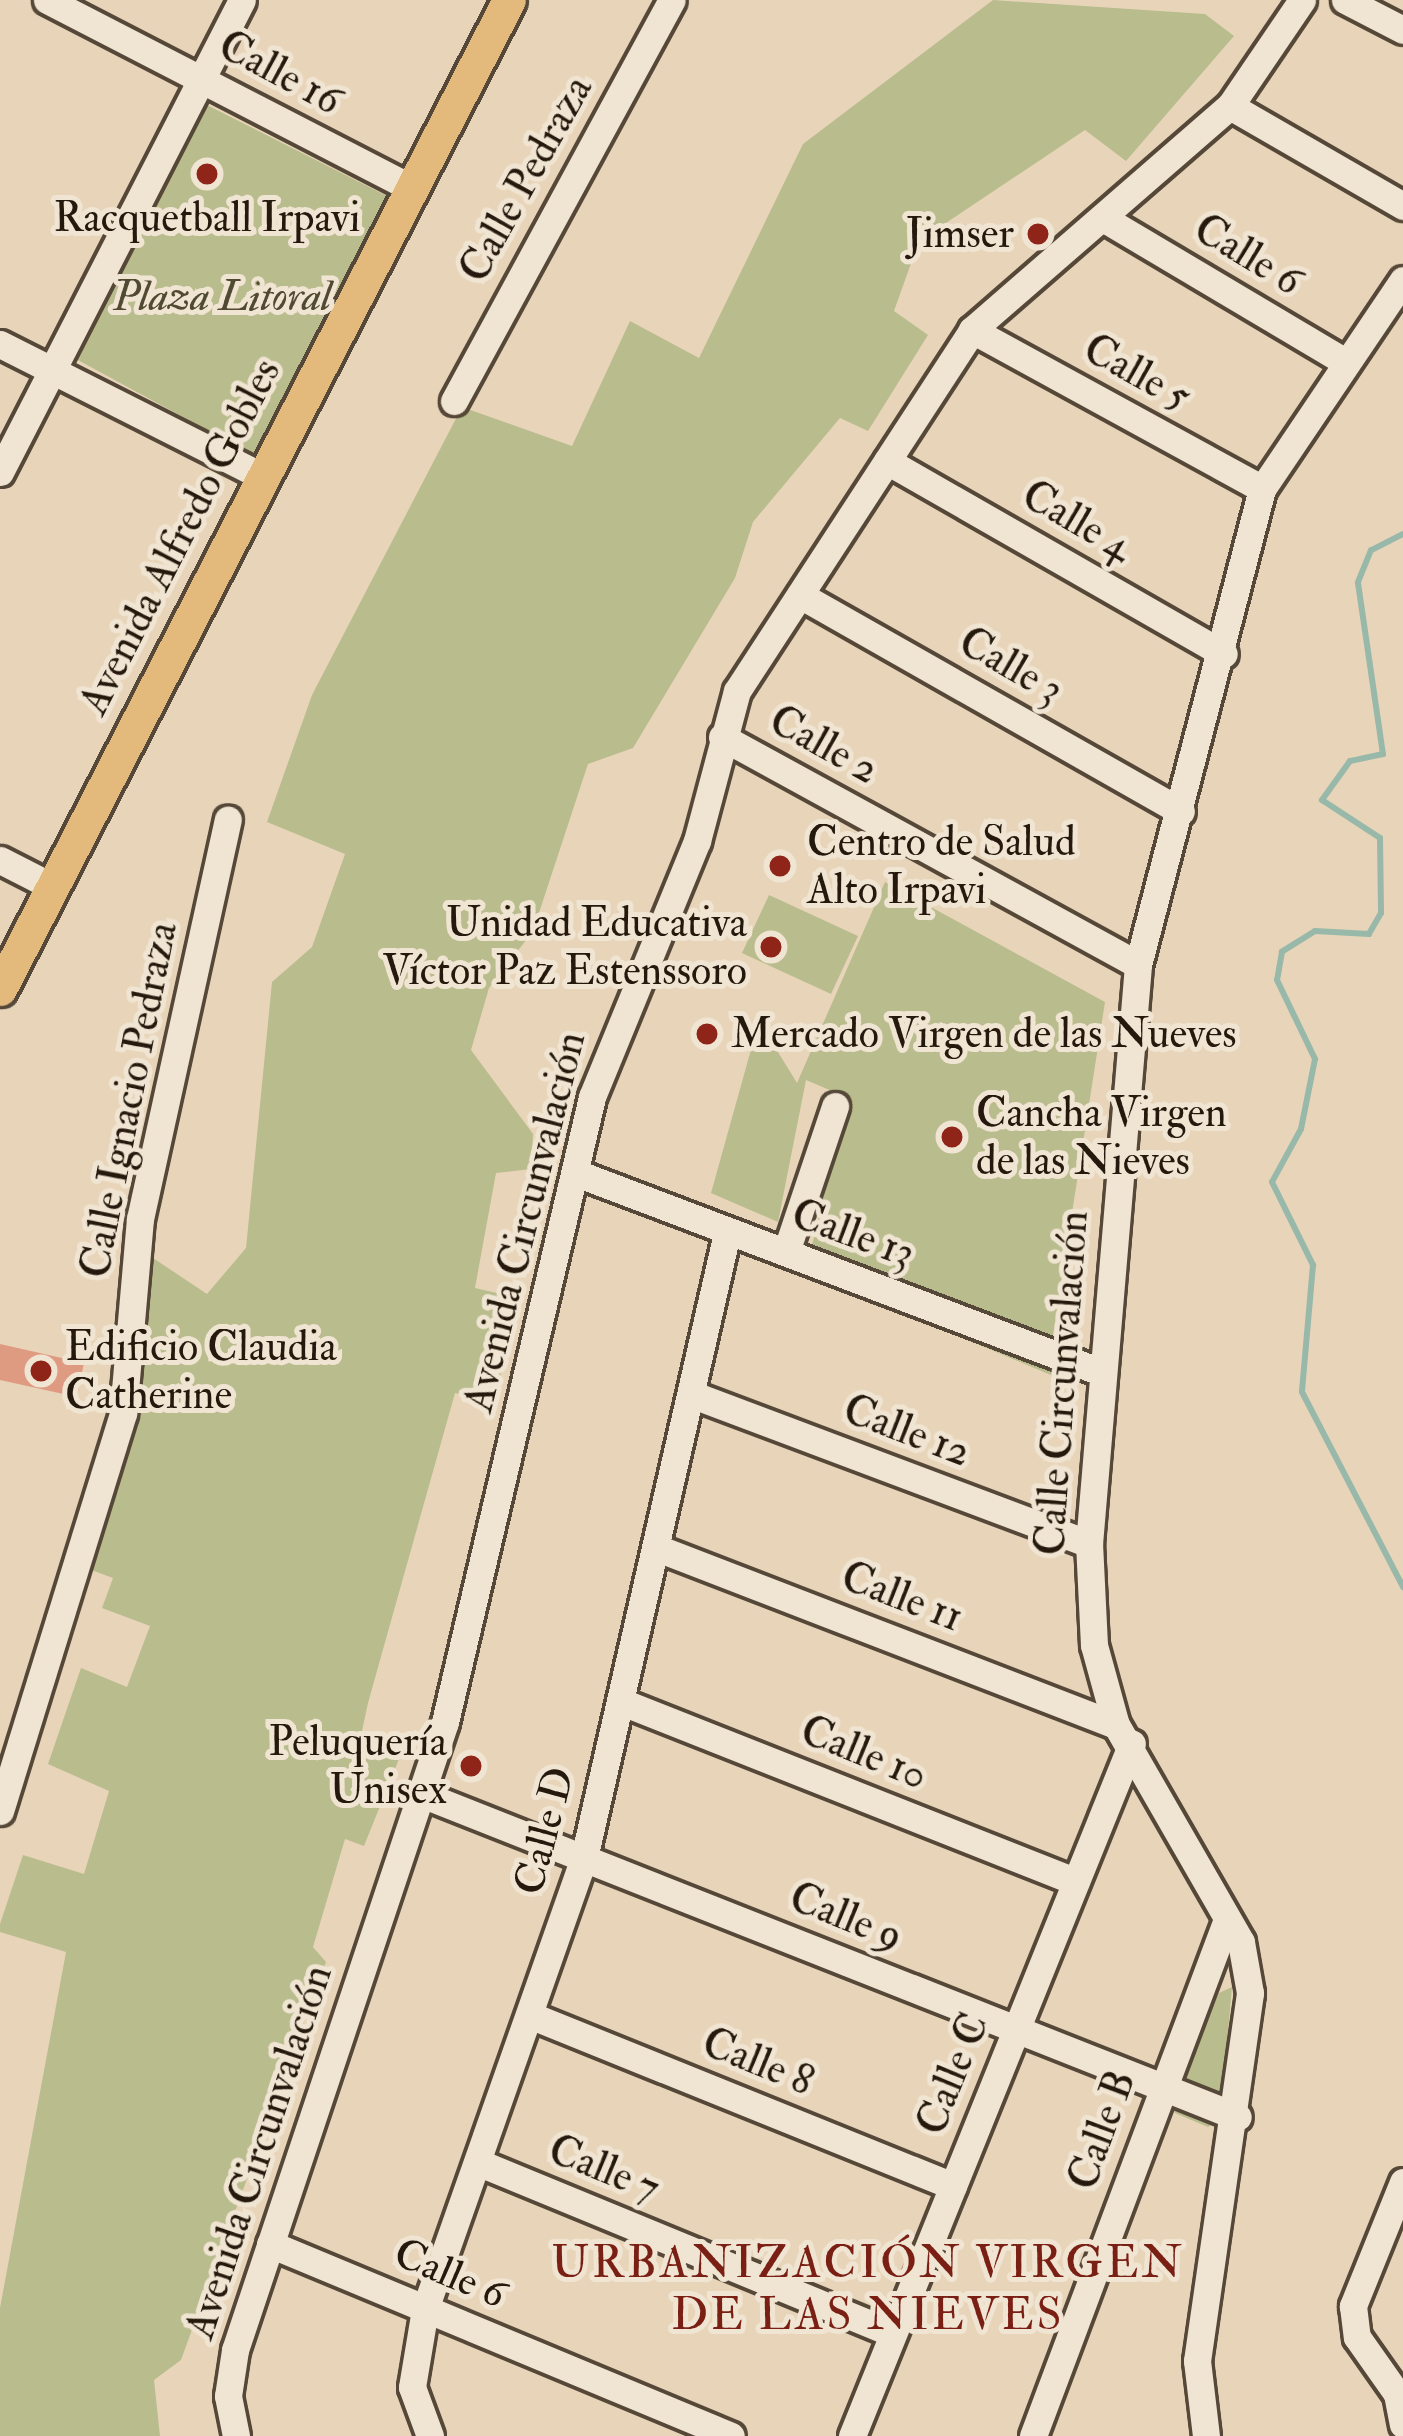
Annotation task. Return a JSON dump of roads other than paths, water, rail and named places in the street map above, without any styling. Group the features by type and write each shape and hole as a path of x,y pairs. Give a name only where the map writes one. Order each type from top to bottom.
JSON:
{"main road":[{"name":"Avenida Alfredo Gobles","path":"0,989 509,0"}],"street":[{"name":"Calle 16","path":"47,0 410,188"},
{"path":"0,472 242,0"},
{"name":"Calle Pedraza","path":"454,400 672,0"},
{"name":"Avenida Circunvalación","path":"236,2436 228,2396 235,2350 424,1795 614,1034 697,841 737,691 972,330 1108,220 1230,106 1302,0"},
{"path":"1345,0 1403,30"},
{"path":"1230,106 1403,206"},
{"name":"Calle 6","path":"1108,220 1345,362"},
{"name":"Calle Circunvalación","path":"1206,2436 1197,2361 1238,2116 1250,1993 1240,1942 1124,1734 1094,1645 1088,1544 1138,965 1224,654 1262,490 1403,280"},
{"name":"Calle 5","path":"972,330 1262,490"},
{"path":"0,344 261,476"},
{"name":"Calle 4","path":"887,461 1224,654"},
{"name":"Calle 3","path":"800,595 1181,812"},
{"name":"Calle 2","path":"722,736 1138,965"},
{"name":"Calle Ignacio Pedraza","path":"0,1811 123,1413 140,1219 229,820"},
{"path":"0,860 51,886"},
{"path":"786,1252 835,1106"},
{"name":"Calle 13","path":"576,1173 1101,1372"},
{"name":"Calle D","path":"430,2436 412,2387 425,2308 482,2164 584,1858 696,1396 727,1233"},
{"name":"Calle 12","path":"696,1396 1088,1544"},
{"name":"Calle 11","path":"657,1548 1124,1734"},
{"name":"Calle 10","path":"622,1702 1076,1882"},
{"name":"Calle C","path":"852,2436 1076,1882 1124,1734"},
{"name":"Calle 9","path":"424,1795 1238,2116"},
{"name":"Calle B","path":"1033,2436 1226,1922"},
{"name":"Calle 8","path":"532,2016 953,2186"},
{"name":"Calle 7","path":"482,2164 893,2333"},
{"path":"1403,2182 1353,2306 1357,2337 1397,2394 1403,2424"},
{"name":"Calle 6","path":"270,2244 731,2436"}],"waterway":[{"path":"1403,534 1371,550 1358,583 1383,754 1350,761 1322,800 1380,838 1381,913 1369,934 1315,931 1282,952 1277,980 1315,1059 1301,1129 1272,1182 1313,1265 1302,1392 1403,1587"}],"place":[{"name":"Racquetball Irpavi","path":"207,174"},
{"name":"Jimser","path":"1038,234"},
{"name":"Centro de Salud Alto Irpavi","path":"780,866"},
{"name":"Unidad Educativa Víctor Paz Estenssoro","path":"771,947"},
{"name":"Mercado Virgen de las Nueves","path":"707,1034"},
{"name":"Cancha Virgen de las Nieves","path":"952,1137"},
{"name":"Edificio Claudia Catherine","path":"41,1371"},
{"name":"Peluquería Unisex","path":"471,1766"}],"district":[{"name":"URBANIZACIÓN VIRGEN DE LAS NIEVES","path":"868,2290"}],"park label":[{"name":"Plaza Litoral","path":"222,297"}]}
